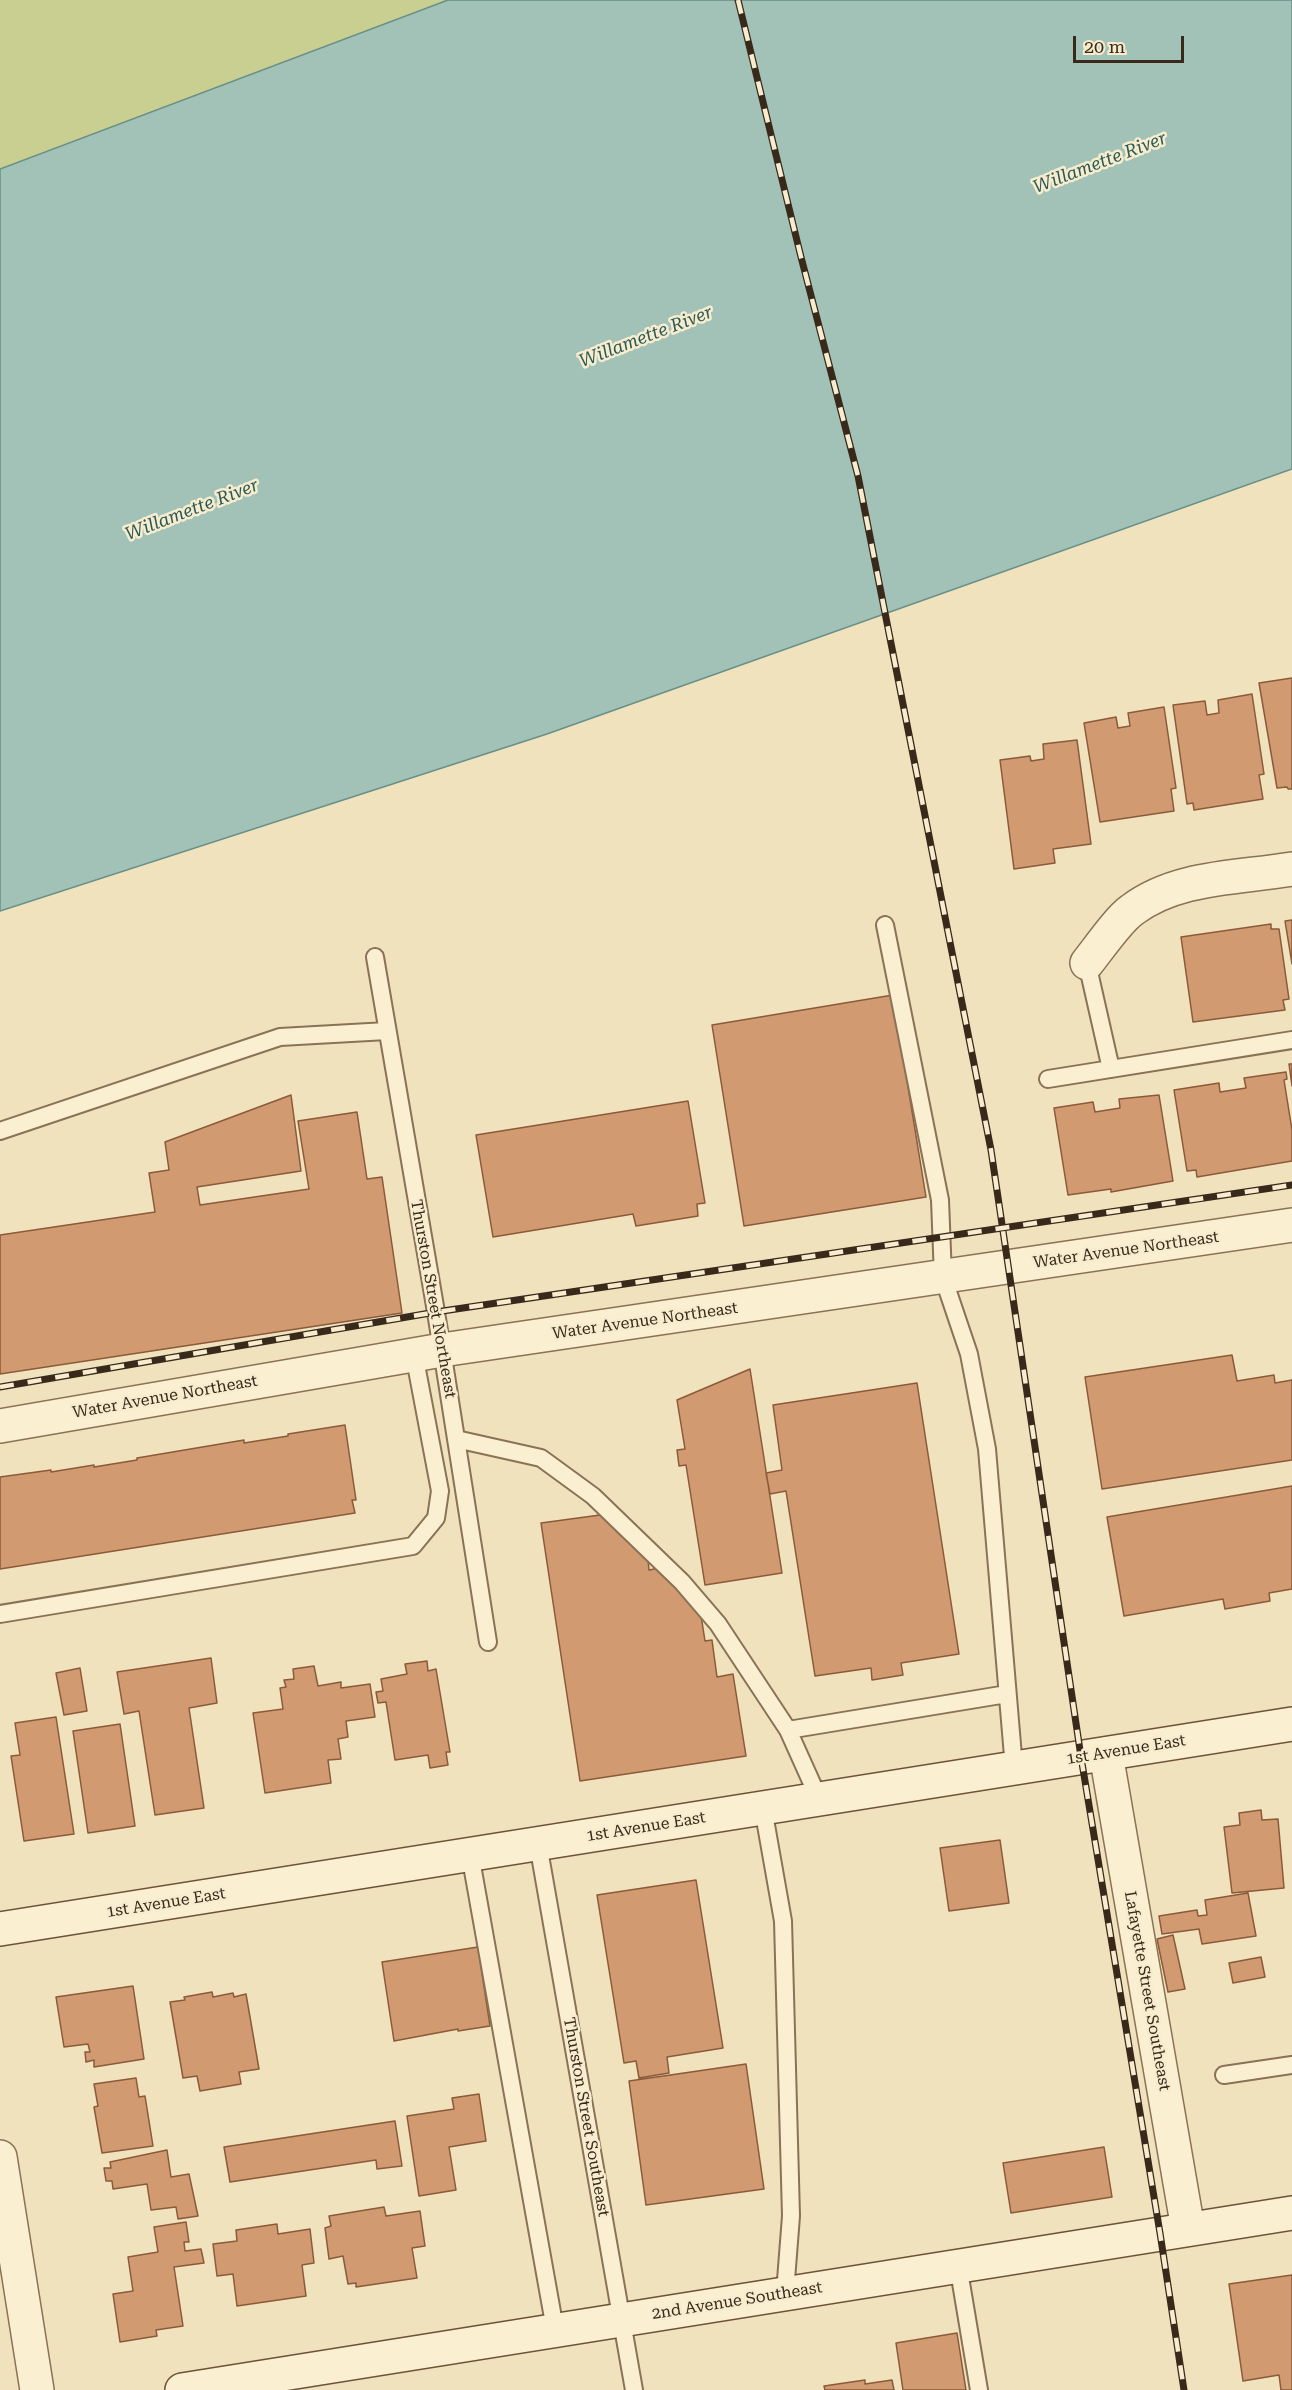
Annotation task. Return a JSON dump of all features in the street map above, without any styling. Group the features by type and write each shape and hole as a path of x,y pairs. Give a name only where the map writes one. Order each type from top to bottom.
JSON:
{"main road":[{"path":"1087,963 1131,910 1163,893 1197,882 1292,869"},
{"name":"Water Avenue Northeast","path":"0,1426 428,1352 1292,1226"},
{"name":"1st Avenue East","path":"0,1929 1292,1724"},
{"name":"Lafayette Street Southeast","path":"1106,1754 1188,2229"},
{"path":"0,2157 37,2390"},
{"name":"2nd Avenue Southeast","path":"182,2390 1292,2213"}],"lane":[{"path":"885,925 940,1200 943,1277 969,1354 987,1449 1014,1768"},
{"name":"Thurston Street Northeast","path":"375,957 387,1031 428,1352 456,1439 488,1642"},
{"path":"1087,963 1111,1069"},
{"path":"0,1131 280,1037 387,1031"},
{"path":"1048,1079 1292,1040"},
{"path":"0,1614 413,1546 436,1518 440,1491 428,1352"},
{"path":"456,1439 541,1458 593,1496 682,1582 718,1624 788,1730 819,1799"},
{"path":"788,1730 1007,1694"},
{"path":"763,1808 783,1921 791,2216 784,2293"},
{"name":"Thurston Street Southeast","path":"538,1844 634,2390"},
{"path":"470,1854 555,2329"},
{"path":"1224,2075 1292,2065"},
{"path":"958,2265 979,2390"}],"green space":[{"path":"0,0 448,0 0,169"}],"water":[{"name":"Willamette River","path":"448,0 1292,0 1292,469 547,734 0,911 0,169"}],"building":[{"path":"1292,678 1292,789 1288,789 1287,787 1277,788 1259,683"},
{"path":"1252,694 1264,774 1259,775 1263,799 1194,810 1193,803 1187,804 1173,705 1205,701 1207,715 1219,713 1218,700"},
{"path":"1164,707 1176,788 1171,789 1174,811 1100,822 1084,723 1116,717 1118,728 1130,726 1128,713"},
{"path":"1077,740 1091,844 1053,849 1055,863 1014,869 1000,760 1030,756 1031,761 1044,759 1043,744"},
{"path":"1292,920 1292,964 1285,921"},
{"path":"1271,924 1271,929 1279,929 1289,999 1283,1000 1285,1010 1193,1022 1181,937"},
{"path":"893,995 926,1197 744,1226 712,1025"},
{"path":"1289,1064 1292,1064 1292,1086"},
{"path":"1286,1072 1287,1079 1284,1080 1292,1130 1292,1161 1197,1177 1196,1170 1187,1171 1174,1090 1219,1083 1220,1092 1246,1088 1244,1078"},
{"path":"291,1095 301,1171 197,1187 200,1205 309,1189 298,1121 357,1112 367,1179 382,1177 402,1313 0,1374 0,1235 155,1212 149,1173 169,1170 165,1142"},
{"path":"1159,1095 1173,1181 1111,1192 1111,1189 1068,1195 1054,1108 1093,1102 1095,1112 1120,1108 1119,1099"},
{"path":"688,1101 705,1203 697,1204 698,1216 636,1226 633,1214 493,1237 476,1135"},
{"path":"1232,1355 1237,1381 1274,1375 1275,1383 1292,1380 1292,1460 1102,1489 1085,1377"},
{"path":"750,1369 782,1573 705,1585 686,1465 679,1466 677,1450 685,1449 677,1400"},
{"path":"917,1383 959,1654 901,1663 903,1675 872,1680 871,1668 815,1676 786,1491 770,1494 766,1473 782,1470 773,1405"},
{"path":"345,1425 356,1500 352,1500 355,1513 0,1569 0,1477 94,1465 94,1467 244,1440 244,1443"},
{"path":"1292,1486 1292,1589 1269,1593 1270,1601 1225,1609 1223,1599 1124,1616 1107,1517"},
{"path":"600,1515 647,1549 649,1570 664,1567 700,1609 705,1641 712,1640 717,1677 733,1674 746,1756 580,1781 541,1523"},
{"path":"211,1658 217,1703 189,1708 204,1808 155,1815 139,1711 124,1714 117,1672"},
{"path":"427,1661 428,1671 436,1669 450,1752 446,1752 448,1765 430,1768 428,1755 395,1760 386,1702 378,1703 376,1692 383,1691 381,1679 407,1674 405,1664"},
{"path":"314,1666 318,1686 341,1682 341,1688 370,1684 375,1717 346,1721 348,1737 338,1739 341,1759 328,1760 331,1783 265,1793 253,1713 283,1709 280,1688 286,1687 284,1680 294,1679 293,1669"},
{"path":"80,1668 87,1711 64,1715 56,1673"},
{"path":"56,1717 74,1834 24,1841 11,1756 20,1755 15,1723"},
{"path":"120,1724 135,1826 88,1833 73,1731"},
{"path":"1261,1810 1262,1820 1278,1819 1284,1888 1232,1893 1224,1827 1240,1825 1239,1813"},
{"path":"1000,1840 1009,1903 949,1911 940,1848"},
{"path":"696,1880 723,2048 667,2057 669,2073 639,2078 636,2061 624,2063 597,1895"},
{"path":"1248,1893 1256,1936 1202,1944 1199,1929 1162,1934 1159,1916 1197,1910 1198,1916 1207,1915 1205,1900"},
{"path":"1173,1935 1185,1989 1168,1992 1157,1939"},
{"path":"478,1947 490,2026 458,2031 458,2029 394,2041 382,1962"},
{"path":"1261,1957 1265,1977 1233,1983 1229,1963"},
{"path":"133,1986 144,2059 94,2067 94,2060 86,2062 85,2052 90,2052 88,2044 64,2047 56,1997"},
{"path":"212,1992 213,1997 233,1993 234,1997 246,1994 259,2069 239,2072 241,2084 200,2091 197,2076 183,2078 170,2002"},
{"path":"746,2064 764,2189 646,2205 629,2081"},
{"path":"136,2078 139,2097 145,2096 153,2146 102,2153 94,2107 98,2106 94,2084"},
{"path":"479,2094 486,2141 449,2147 456,2190 419,2196 407,2116 454,2109 452,2098"},
{"path":"395,2121 402,2166 377,2169 376,2160 230,2182 224,2147"},
{"path":"1104,2147 1112,2197 1011,2213 1003,2163"},
{"path":"167,2150 171,2177 189,2174 198,2216 178,2219 176,2207 151,2210 147,2184 113,2189 112,2181 106,2181 104,2168 111,2168 110,2162"},
{"path":"384,2207 386,2216 420,2211 425,2246 412,2248 417,2278 356,2287 356,2283 348,2284 343,2256 329,2259 325,2228 331,2226 329,2216"},
{"path":"186,2222 189,2242 184,2242 185,2251 201,2249 204,2263 174,2267 183,2326 156,2330 157,2336 120,2342 113,2294 133,2291 128,2257 158,2252 154,2227"},
{"path":"277,2224 278,2234 310,2229 314,2263 302,2265 306,2296 237,2306 233,2274 217,2276 213,2244 237,2241 236,2230"},
{"path":"1292,2275 1292,2390 1281,2390 1279,2375 1243,2381 1229,2284"},
{"path":"957,2333 966,2390 903,2390 896,2343"},
{"path":"865,2380 865,2384 892,2380 894,2390 825,2390 824,2386"}],"railway":[{"path":"738,0 858,476 991,1150 1081,1757 1184,2390"},
{"path":"0,1387 436,1312 1292,1185"}]}
